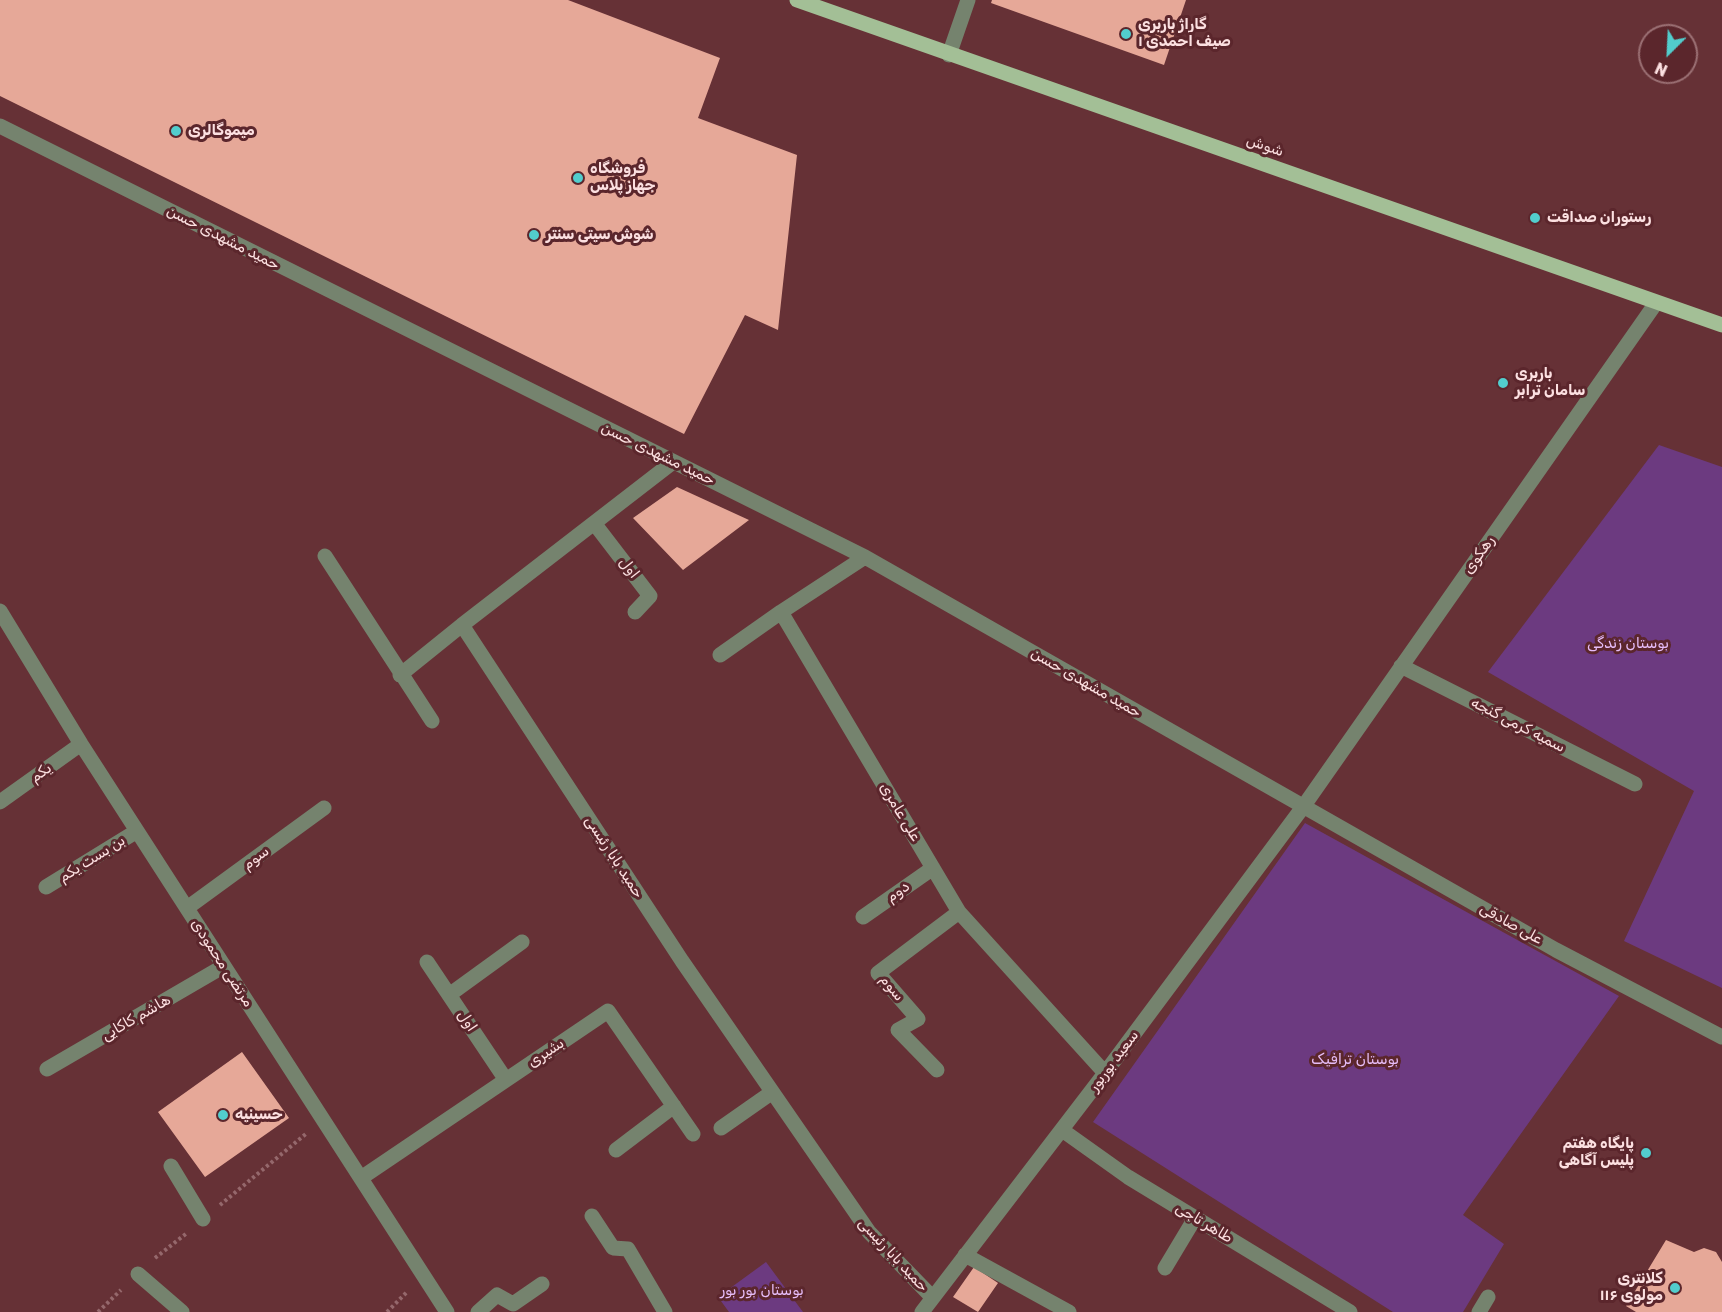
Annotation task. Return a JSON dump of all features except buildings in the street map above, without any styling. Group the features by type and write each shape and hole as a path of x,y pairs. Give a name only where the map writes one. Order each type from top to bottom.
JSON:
{"main road":[{"name":"شوش","path":"796,0 1656,303 1722,324"}],"street":[{"path":"949,55 968,0"},
{"name":"حمید مشهدی حسن","path":"0,126 865,557 1303,807"},
{"name":"رهکوی","path":"1303,807 1656,303"},
{"path":"400,675 673,462"},
{"name":"اول","path":"594,523 650,596 634,612"},
{"path":"325,556 400,675 432,721"},
{"path":"720,655 865,557"},
{"name":"مرتضی محمودی","path":"0,611 81,744 447,1312"},
{"name":"علی عامری","path":"781,612 959,912 1105,1073"},
{"name":"حمید بابا رئیسی","path":"462,625 771,1093 869,1232 933,1297"},
{"name":"سمیه کرمی گنجه","path":"1401,666 1635,784"},
{"name":"یکم","path":"0,802 81,744"},
{"name":"علی صادقی","path":"1303,807 1556,950 1722,1037"},
{"name":"سعید بوربور","path":"922,1312 1062,1130 1303,807"},
{"name":"سوم","path":"187,908 324,808"},
{"name":"بن بست یکم","path":"46,887 137,831"},
{"name":"دوم","path":"863,917 933,868"},
{"name":"سوم","path":"938,1070 898,1030 918,1019 878,973 959,912"},
{"path":"449,995 522,942"},
{"name":"اول","path":"428,962 506,1080"},
{"name":"هاشم کاکایی","path":"47,1069 225,966"},
{"name":"بشیری","path":"361,1178 608,1011 693,1134"},
{"path":"721,1128 771,1093"},
{"path":"616,1150 674,1106"},
{"name":"طاهر تاجی","path":"1062,1130 1128,1177 1350,1312"},
{"path":"171,1166 203,1219"},
{"path":"592,1216 613,1248 628,1249 665,1312"},
{"path":"1166,1268 1195,1218"},
{"path":"965,1255 1069,1312"},
{"path":"138,1274 182,1312"},
{"path":"478,1312 496,1295 513,1304 542,1284"},
{"path":"1479,1312 1488,1297"}],"green space":[{"name":"بوستان زندگی","path":"1659,445 1722,467 1722,988 1624,941 1694,791 1488,672"},
{"name":"بوستان ترافیک","path":"1305,823 1619,996 1463,1215 1504,1244 1463,1312 1393,1312 1093,1122"},
{"name":"بوستان بور بور","path":"766,1262 803,1312 729,1312 718,1297"}],"place":[{"name":"گاراژ باربری صیف احمدی ۱","path":"1126,34"},
{"name":"میموگالری","path":"176,131"},
{"name":"فروشگاه جهاز پلاس","path":"578,178"},
{"name":"رستوران صداقت","path":"1535,218"},
{"name":"شوش سیتی سنتر","path":"534,235"},
{"name":"باربری سامان ترابر","path":"1503,383"},
{"name":"حسینیه","path":"223,1115"},
{"name":"پایگاه هفتم پلیس آگاهی","path":"1646,1153"},
{"name":"کلانتری ۱۱۶ مولوی","path":"1675,1288"}]}
